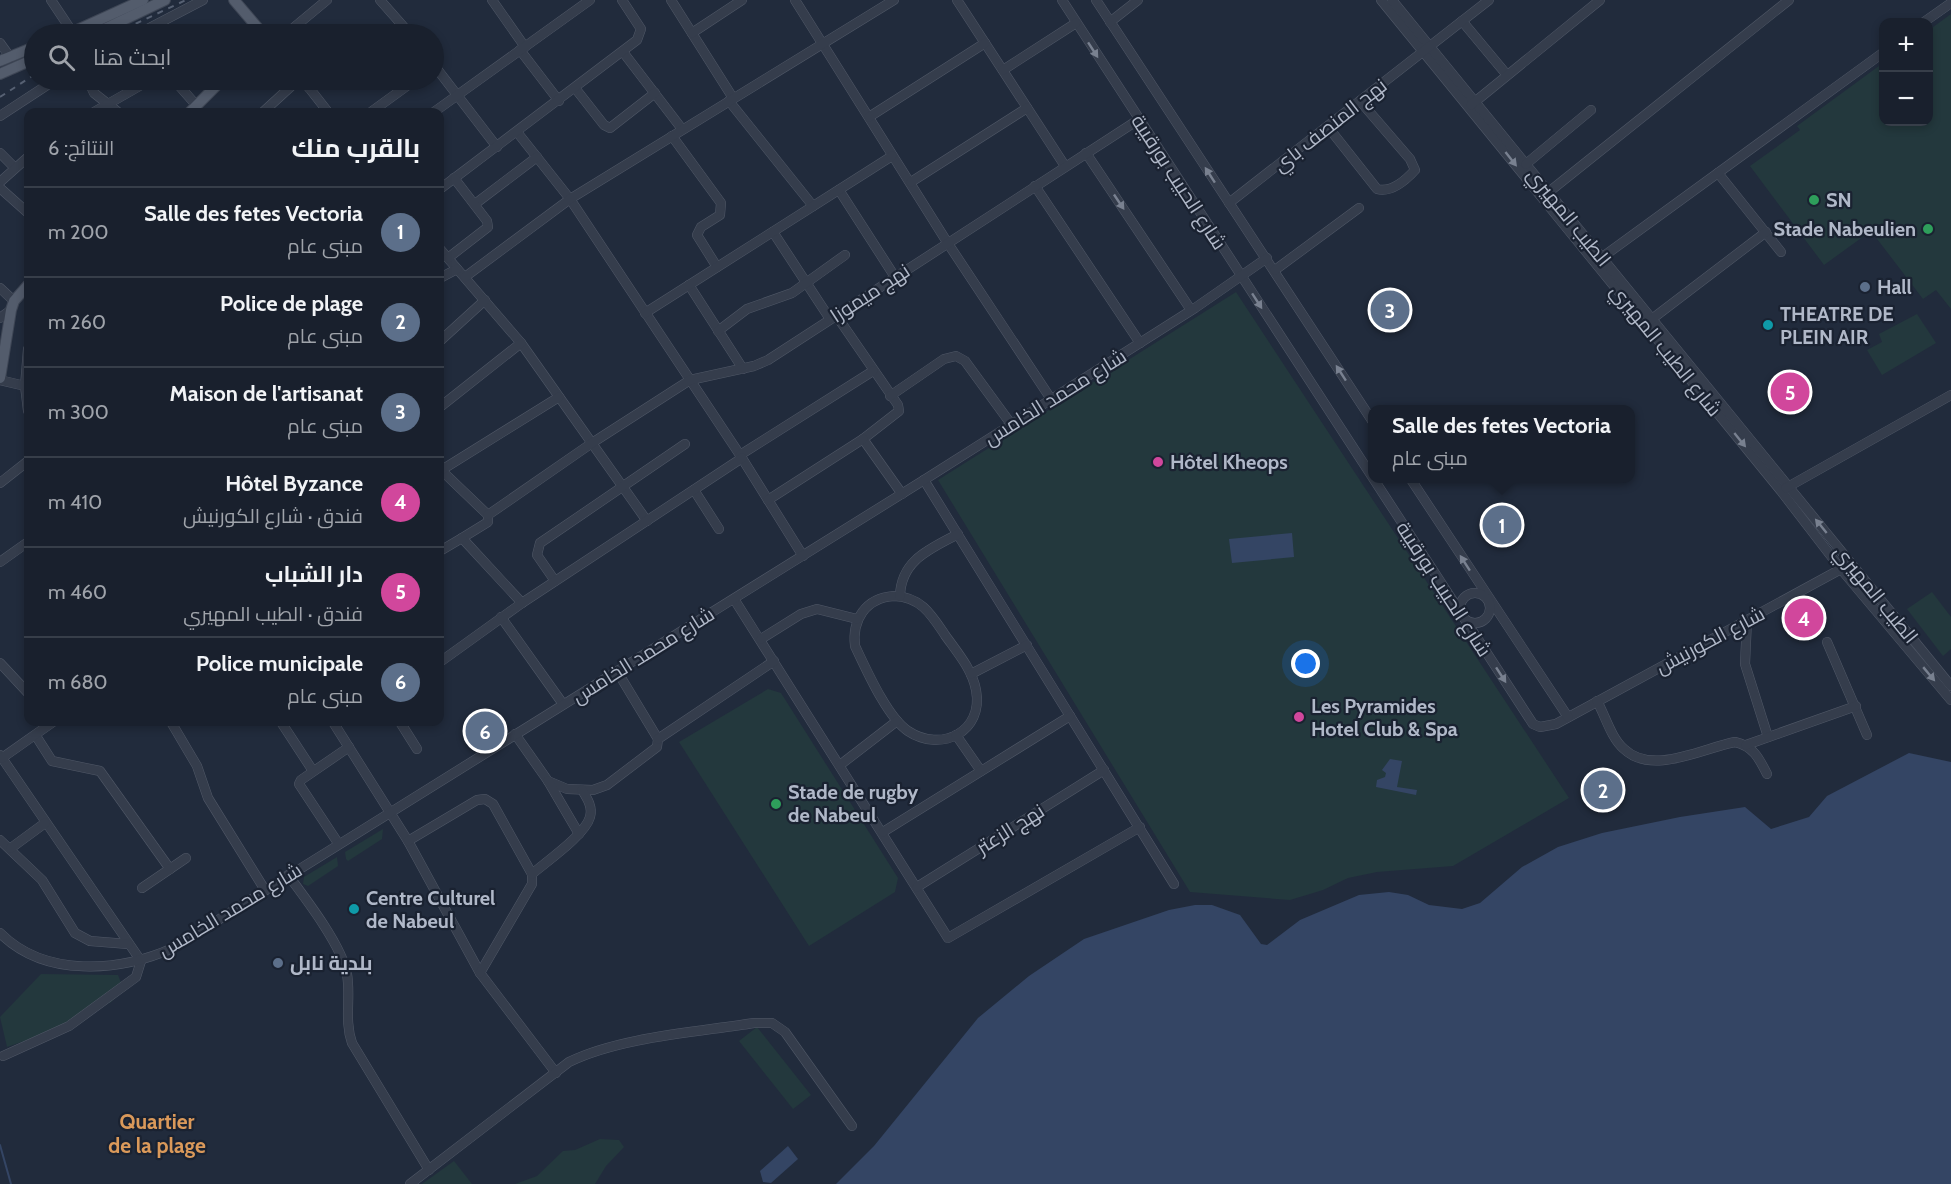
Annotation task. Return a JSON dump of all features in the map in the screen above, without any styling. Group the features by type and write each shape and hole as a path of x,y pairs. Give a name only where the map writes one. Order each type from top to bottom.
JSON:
{"main road":[{"path":"91,24 143,0"},
{"path":"115,24 165,0"},
{"path":"234,0 254,24"},
{"path":"5,59 24,51"},
{"path":"0,74 24,63"},
{"path":"194,108 212,90"},
{"path":"0,379 12,306 24,290"}],"street":[{"path":"51,0 66,24"},
{"path":"158,24 203,0"},
{"path":"298,24 327,0"},
{"path":"380,0 401,24"},
{"path":"492,0 559,100"},
{"path":"439,108 590,0"},
{"path":"671,0 731,99 813,206"},
{"path":"692,33 742,0"},
{"path":"795,0 947,242 1051,399"},
{"path":"957,0 1065,166"},
{"name":"شارع الحبيب بورقيبة","path":"1062,0 1368,471"},
{"name":"شارع الحبيب بورقيبة","path":"1096,0 1368,414"},
{"path":"1110,22 1138,0"},
{"name":"شارع الطيب المهيري","path":"1381,0 1427,49 1697,380 1785,489 1841,569 1951,700"},
{"path":"1392,0 1427,49"},
{"name":"نهج المنصف باي","path":"1229,203 1489,0"},
{"path":"1472,104 1600,0"},
{"path":"1544,195 1789,0"},
{"path":"444,186 623,52 642,32 624,1"},
{"path":"465,278 570,199 888,2"},
{"path":"1930,18 1951,3"},
{"path":"1462,21 1507,75"},
{"path":"1003,70 1076,23"},
{"path":"869,117 985,43"},
{"path":"1,45 5,59"},
{"path":"623,52 681,129"},
{"path":"1598,260 1879,56"},
{"path":"444,77 497,147"},
{"path":"575,88 604,125 610,128 655,93"},
{"path":"0,116 40,90"},
{"path":"93,90 114,108"},
{"path":"100,108 132,90"},
{"path":"181,90 192,108"},
{"path":"268,108 292,90"},
{"path":"309,90 322,108"},
{"path":"376,108 401,90"},
{"path":"1328,127 1377,189 1386,190 1403,181 1414,170 1410,159 1360,101"},
{"name":"الطيب المهيري","path":"1472,104 1526,164 1544,195"},
{"path":"911,182 1027,108"},
{"path":"1526,164 1591,110"},
{"name":"نهج ميموزا","path":"462,538 488,522 488,516 592,443 690,380 743,369 768,360 1138,120"},
{"path":"517,132 570,199 741,457 803,556"},
{"path":"672,136 721,203 720,215 701,227 697,235 717,267"},
{"path":"0,153 14,167"},
{"path":"1086,153 1191,310"},
{"path":"645,313 892,156"},
{"path":"475,204 537,157"},
{"path":"0,182 24,160"},
{"path":"1718,173 1780,252"},
{"path":"448,258 488,227 487,221 454,178"},
{"path":"1035,186 1140,343"},
{"path":"0,188 24,209"},
{"path":"839,190 895,277"},
{"path":"1275,270 1359,208"},
{"path":"768,500 863,439 898,413 897,405 806,284 773,232"},
{"path":"1648,321 1766,232"},
{"path":"444,254 521,343 647,521"},
{"path":"718,331 747,309 780,299 806,284 845,255"},
{"name":"شارع محمد الخامس","path":"0,933 21,951 68,964 97,967 141,962 185,941 338,843 902,494 1140,343 1267,258"},
{"path":"444,276 457,268"},
{"path":"689,285 743,369"},
{"path":"0,288 12,306 0,318"},
{"path":"444,337 485,300"},
{"path":"444,404 521,343"},
{"path":"890,396 944,359 956,356 965,361 1011,424"},
{"path":"444,659 501,617 873,371"},
{"path":"0,379 24,386"},
{"path":"1785,489 1951,395"},
{"path":"444,468 559,398"},
{"path":"863,439 902,494"},
{"path":"555,581 537,555 540,543 685,444"},
{"path":"0,483 24,464"},
{"path":"444,474 488,516"},
{"path":"924,480 1174,884"},
{"name":"شارع الحبيب بورقيبة","path":"1376,483 1533,724 1546,727 1568,717 1413,483"},
{"name":"الطيب المهيري","path":"1785,489 1850,562 1951,686"},
{"path":"694,490 719,529"},
{"path":"900,596 906,569 915,557 958,534"},
{"path":"444,549 462,538 522,603"},
{"path":"0,562 24,545"},
{"name":"شارع الكورنيش","path":"1568,717 1850,562"},
{"path":"1478,593 1488,599 1490,610 1484,620 1472,622 1463,616 1460,605 1467,595 1478,593"},
{"path":"900,596 919,602 928,610 971,674 977,698 977,709 972,720 956,735 940,741 930,740 907,730 897,721 855,646 854,633 857,619 873,602 884,597 900,596"},
{"path":"734,599 950,939 1140,827"},
{"path":"761,639 801,614 818,609 857,619"},
{"path":"501,617 562,704"},
{"path":"1747,620 1744,664 1768,736"},
{"path":"1827,642 1867,735"},
{"path":"971,674 1027,645"},
{"path":"658,739 774,661"},
{"path":"0,663 24,689"},
{"path":"548,781 567,789 582,790 607,785 657,747 658,739 617,671"},
{"path":"1598,701 1625,751 1646,759 1670,759 1735,742 1746,745 1756,753 1767,774"},
{"path":"1746,745 1856,706"},
{"path":"883,832 1070,716"},
{"path":"840,765 897,721"},
{"path":"3,1056 69,1026 136,977 141,962 1,757 48,726"},
{"path":"173,726 197,766 208,798 265,890"},
{"path":"284,726 313,771"},
{"path":"339,726 408,841 480,973 556,1074"},
{"path":"403,726 417,748"},
{"path":"515,734 548,781 579,834"},
{"path":"956,735 981,771"},
{"path":"36,736 52,760 100,771 170,869"},
{"path":"338,843 300,788 301,780 350,747"},
{"name":"نهج الزعتر","path":"917,887 1104,770"},
{"path":"532,874 579,834 590,818 590,806 582,790"},
{"path":"408,841 477,800 485,799 493,804 532,874 532,884 480,973"},
{"path":"11,848 45,823"},
{"path":"0,840 42,880 75,933 90,941 128,944"},
{"path":"142,888 186,858"},
{"path":"288,875 309,904 344,964 348,989 348,1031 352,1043 429,1170"},
{"path":"410,1184 581,1056 613,1046 754,1023 772,1023 785,1032 852,1126"}],"green space":[{"path":"1951,14 1951,309 1936,290 1923,299 1871,231 1824,265 1750,166 1800,130 1797,126 1879,66 1879,126 1933,126 1933,27"},
{"path":"1236,292 1569,798 1453,866 1377,872 1348,878 1323,890 1290,900 1190,892 938,480"},
{"path":"1917,314 1936,343 1882,375 1867,350 1882,342 1879,334"},
{"path":"1932,592 1951,617 1951,649 1943,656 1907,609"},
{"path":"768,689 781,693 898,878 895,892 809,946 679,742"},
{"path":"383,829 382,839 348,861 346,859 345,852"},
{"path":"337,857 338,866 308,886 303,884 304,877"},
{"path":"41,974 118,975 124,990 110,1003 100,1000 56,1030 7,1047 0,1017"},
{"path":"757,1027 811,1095 793,1109 739,1041"},
{"path":"600,1139 619,1140 624,1147 606,1166 595,1184 515,1184 537,1176 563,1151 575,1150"},
{"path":"454,1161 472,1184 422,1184"}],"water":[{"path":"1292,533 1294,557 1232,563 1229,539"},
{"path":"1909,753 1951,762 1951,1184 836,1184 874,1146 978,1018 1029,976 1084,939 1169,910 1195,905 1212,905 1240,915 1261,944 1267,945 1300,920 1359,895 1389,892 1408,895 1429,905 1462,909 1480,903 1522,867 1558,847 1602,833 1745,807 1771,829 1809,817 1827,796"},
{"path":"1390,759 1402,761 1397,787 1417,790 1416,795 1376,787 1377,780 1385,777 1386,773 1382,770"},
{"path":"788,1146 798,1159 771,1183 763,1182 760,1171"}],"waterway":[{"path":"0,1145 11,1184"}],"railway":[{"path":"135,24 186,0"},
{"path":"0,97 24,81"}],"place":[{"name":"SN","path":"1814,200"},
{"name":"Stade Nabeulien","path":"1928,229"},
{"name":"Hall","path":"1865,287"},
{"name":"Maison de l'artisanat","path":"1390,310"},
{"name":"THEATRE DE PLEIN AIR","path":"1768,325"},
{"name":"دار الشباب","path":"1790,392"},
{"name":"Hôtel Kheops","path":"1158,462"},
{"name":"Salle des fetes Vectoria","path":"1502,525"},
{"name":"Hôtel Byzance","path":"1804,618"},
{"name":"Les Pyramides Hotel Club & Spa","path":"1299,717"},
{"name":"Police municipale","path":"485,731"},
{"name":"Police de plage","path":"1603,790"},
{"name":"Stade de rugby de Nabeul","path":"776,804"},
{"name":"Centre Culturel de Nabeul","path":"354,909"},
{"name":"بلدية نابل","path":"278,963"}],"district":[{"name":"Quartier de la plage","path":"157,1133"}]}
